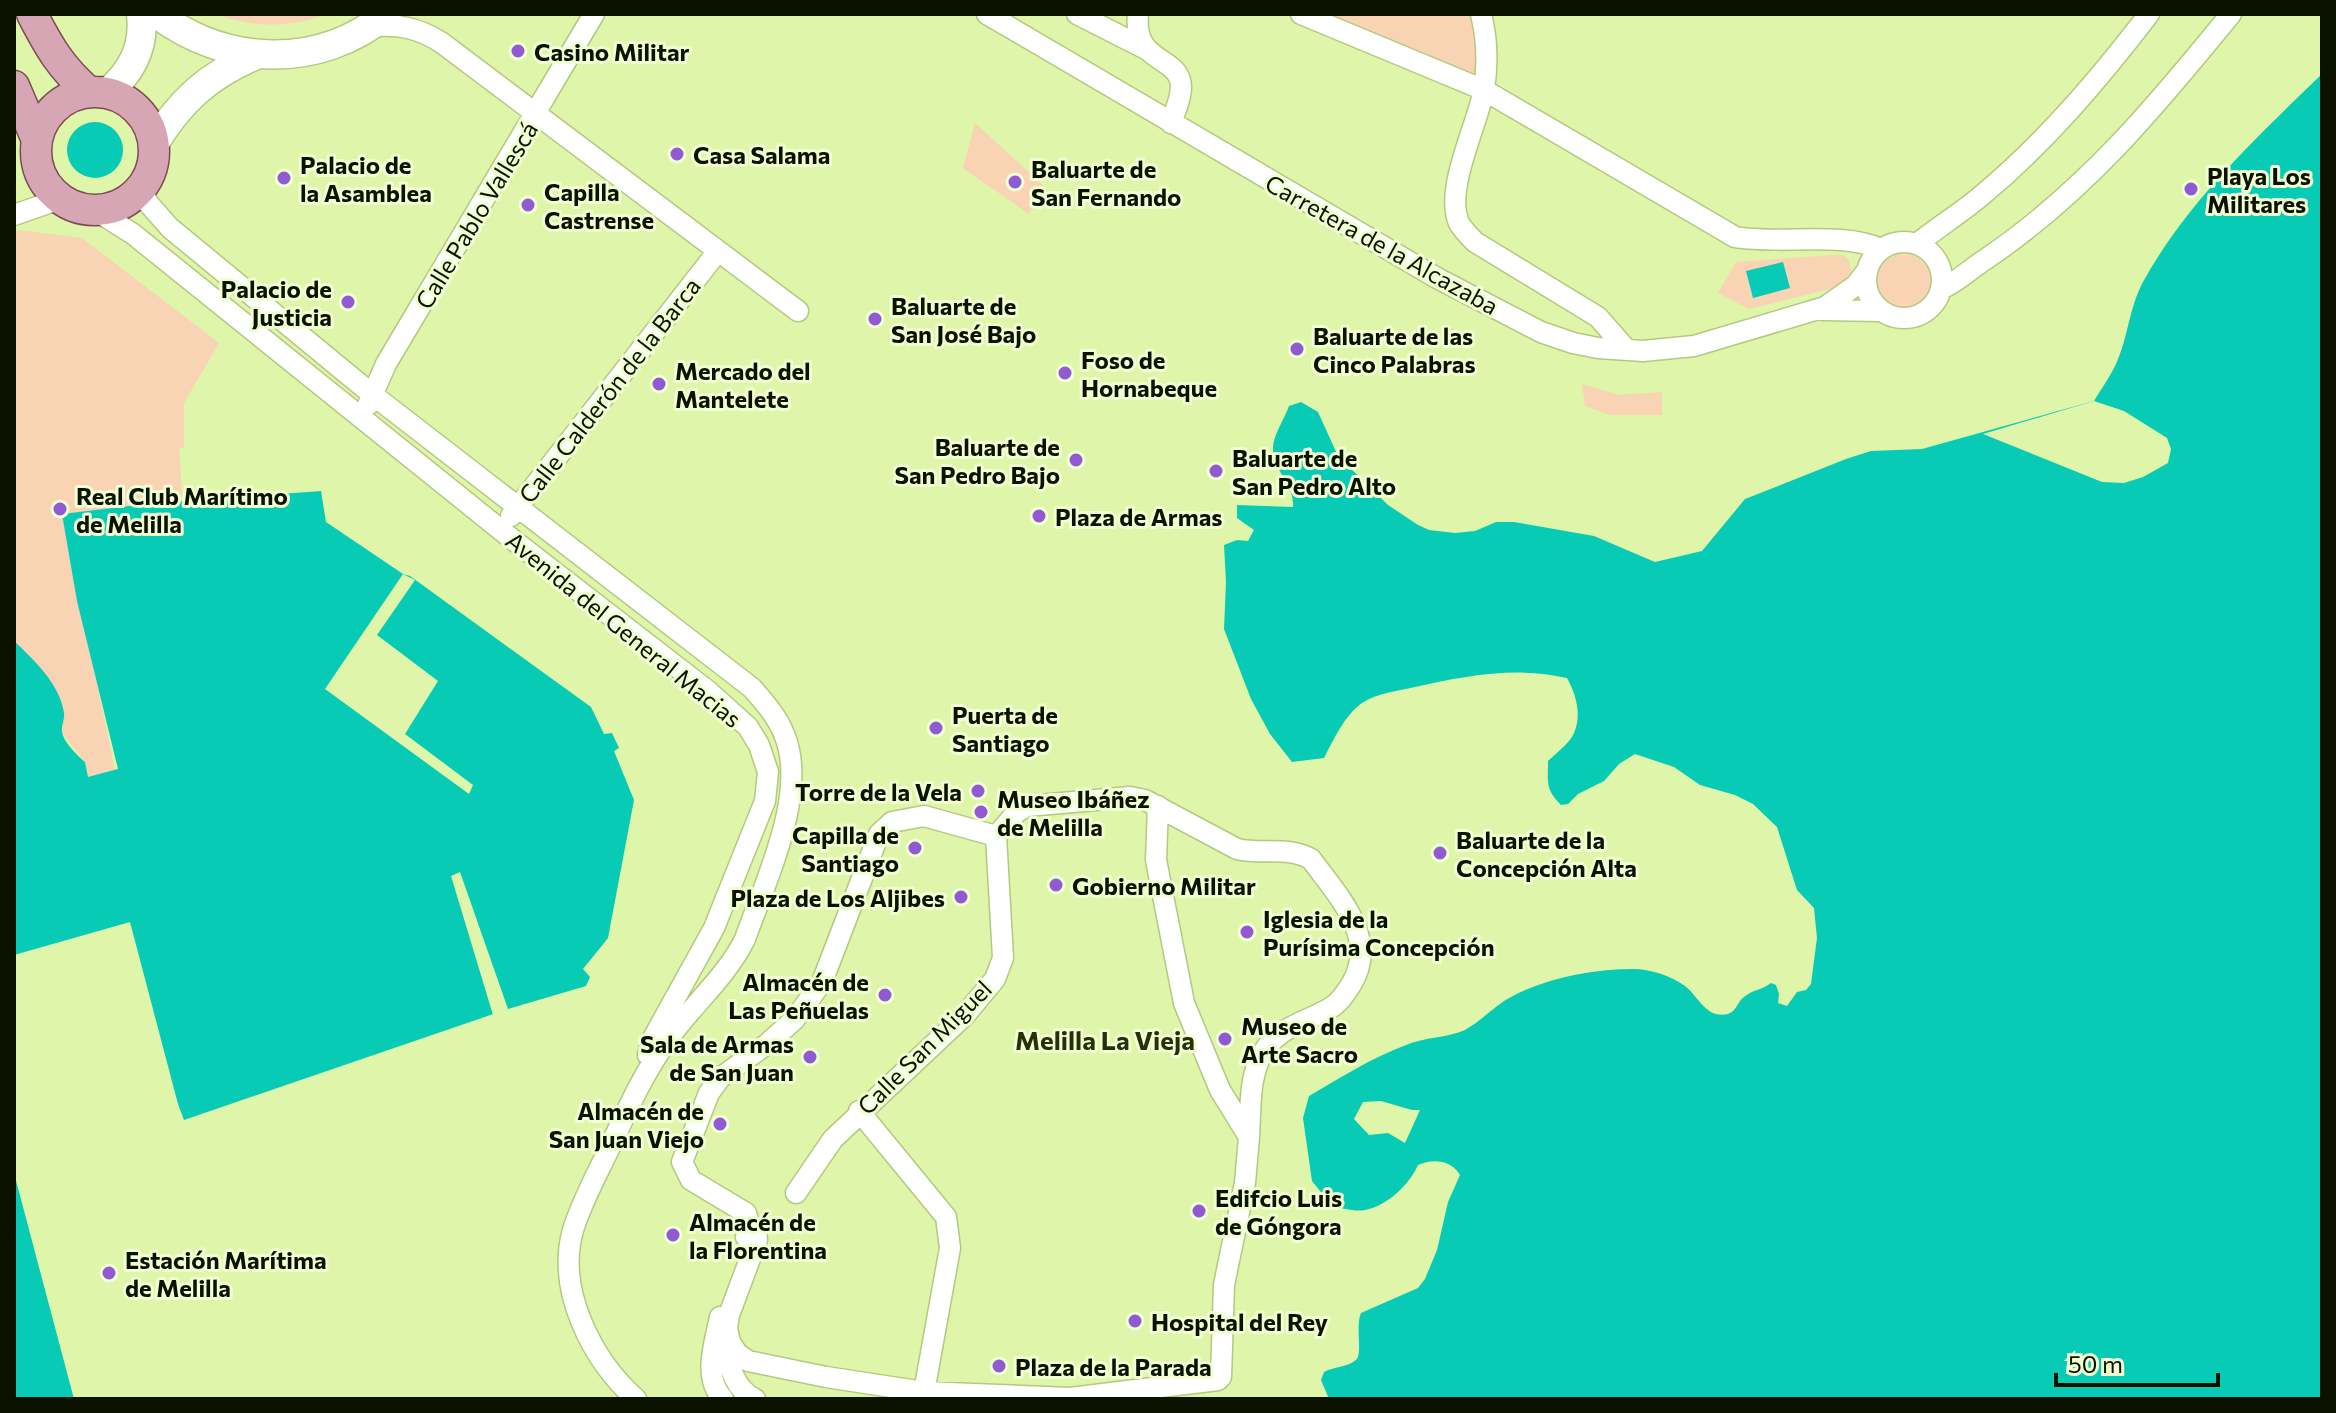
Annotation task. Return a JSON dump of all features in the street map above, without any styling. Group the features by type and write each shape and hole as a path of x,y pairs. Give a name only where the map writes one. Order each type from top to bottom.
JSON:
{"main road":[{"path":"32,14 67,73 98,93 133,107 150,131 153,161 141,188 128,200 112,208 95,210 77,208 60,199 48,187 36,157 37,140 43,122 55,108 71,97 98,93 121,82 135,59 142,29 141,14"},
{"path":"157,14 181,31 210,45 256,55 307,52 340,42 378,20"},
{"path":"153,146 167,122 199,86 256,55"},
{"path":"14,86 37,140"}],"street":[{"path":"425,14 442,43"},
{"name":"Calle Pablo Vallescá","path":"361,417 386,364 594,14"},
{"name":"Carretera de la Alcazaba","path":"987,14 1437,278 1541,332 1598,348 1657,351 1694,346 1808,312 1841,298 1866,272"},
{"path":"1077,14 1148,50 1175,71 1180,80 1180,91 1171,123"},
{"path":"1138,14 1137,27 1148,50"},
{"path":"1301,14 1484,90 1735,237 1775,241 1859,240 1881,249"},
{"path":"1481,14 1487,59 1484,90 1458,184 1456,213 1460,225 1475,242 1598,317 1627,350"},
{"path":"2149,14 2054,128 2028,154 1917,244 1893,243 1881,249 1869,263 1866,272 1868,294 1881,311 1903,318 1917,316 1929,309 1941,289 1956,283 2049,212 2143,121 2231,14"},
{"path":"378,20 429,34 442,43 798,311"},
{"name":"Avenida del General Macias","path":"141,188 153,209 170,228 373,395 752,688 769,708 785,735 791,766 789,804 742,946 694,1004 641,1080"},
{"path":"14,215 60,199"},
{"name":"Avenida del General Macias","path":"95,210 133,234 148,250 708,691 748,727 759,745 768,772 765,801 712,931 652,1040 641,1080"},
{"path":"1941,289 1937,262 1957,214"},
{"path":"1917,244 1937,262 1980,263"},
{"name":"Calle Calderón de la Barca","path":"500,530 718,251"},
{"name":"Carretera de la Alcazaba","path":"1808,312 1881,311"},
{"path":"1130,797 1158,806 1237,849 1299,853 1311,859 1346,909 1361,940 1358,972 1343,998 1332,1008 1278,1035 1265,1049 1256,1066 1245,1183 1224,1285 1221,1377 1212,1382 1062,1398 924,1392 775,1367 748,1361 737,1353 730,1342 727,1328 729,1315 757,1240 756,1231 749,1224 746,1213 691,1180 682,1162 709,1093 720,1078 794,1020 822,982 879,834 892,822 924,816 996,836 1017,812 1027,806 1130,797"},
{"path":"1158,806 1156,860 1184,1003 1220,1090 1249,1137"},
{"name":"Calle San Miguel","path":"796,1193 833,1139 859,1111 965,1015 995,979 1003,958 996,836"},
{"path":"712,931 723,924 733,924 741,930 742,946"},
{"path":"636,1399 604,1364 592,1345 575,1301 570,1256 572,1233 584,1202 641,1080"},
{"path":"859,1111 946,1217 950,1248 924,1392"},
{"path":"584,1202 582,1281 592,1323 614,1361 628,1378 653,1399"},
{"path":"734,1392 710,1374 721,1311 749,1224"},
{"path":"721,1311 734,1392"}],"shaded area":[{"path":"216,14 326,14 299,22 257,24"},
{"path":"1301,14 1481,14 1484,90"},
{"path":"975,123 1043,185 1029,214 963,168"},
{"name":"Real Club Marítimo de Melilla","path":"14,232 82,238 219,343 184,403 184,448 179,447 182,496 150,504 62,514 115,770 88,778 85,762 62,733 60,705 51,682 35,661 14,642"},
{"path":"1904,254 1923,262 1931,281 1923,300 1904,308 1885,300 1877,281 1885,262"},
{"path":"1843,255 1849,260 1851,272 1838,287 1749,309 1718,293 1736,262"},
{"path":"1582,384 1619,395 1662,392 1662,415 1610,415 1585,406"}],"water":[{"path":"2322,74 2322,1399 1329,1399 1321,1380 1324,1372 1349,1364 1358,1357 1361,1313 1418,1288 1425,1279 1437,1250 1448,1202 1460,1175 1447,1163 1423,1163 1418,1165 1403,1187 1373,1208 1348,1210 1332,1206 1312,1181 1303,1118 1309,1096 1393,1050 1465,1030 1518,993 1583,973 1633,969 1660,974 1680,982 1708,1010 1720,1015 1731,1013 1747,995 1771,983 1776,985 1778,1003 1787,1006 1797,992 1806,990 1811,984 1817,938 1814,908 1797,890 1777,827 1753,804 1700,785 1674,767 1635,754 1619,764 1604,781 1578,794 1568,804 1561,805 1550,790 1548,761 1574,733 1578,719 1577,705 1567,678 1529,673 1491,674 1381,695 1362,703 1350,714 1324,758 1292,762 1270,734 1251,699 1224,629 1224,545 1237,540 1248,541 1254,530 1237,518 1237,505 1293,507 1291,492 1276,464 1273,448 1289,406 1301,402 1318,412 1338,456 1388,505 1429,530 1455,533 1475,531 1496,522 1514,522 1594,536 1655,562 1702,551 1745,499 1846,459 1871,451 1922,449 2094,401 2116,364 2138,292 2180,225 2248,146","holes":["1381,1101 1420,1110 1405,1143 1388,1133 1369,1135 1354,1119 1363,1102"]},
{"path":"95,122 115,130 123,150 115,170 95,178 75,170 67,150 75,130"},
{"path":"1783,262 1790,288 1753,298 1746,271"},
{"path":"321,491 326,522 410,576 591,707 604,734 612,733 619,748 614,751 634,800 608,938 583,969 590,977 586,986 508,1009 184,1120 130,922 14,955 14,641 45,673 57,692 64,713 63,736 85,762 88,777 118,769 77,601 62,514 146,504"},
{"path":"14,1173 74,1399 14,1399"}],"pier":[{"path":"2094,401 2124,411 2167,438 2171,449 2168,463 2143,477 2124,483 2102,482 1983,434"},
{"path":"403,574 415,580 377,635 438,681 405,734 473,785 469,794 325,689"},
{"path":"460,872 508,1009 493,1015 451,876"}],"place":[{"name":"Casino Militar","path":"518,51"},
{"name":"Casa Salama","path":"677,154"},
{"name":"Palacio de la Asamblea","path":"284,178"},
{"name":"Baluarte de San Fernando","path":"1015,182"},
{"name":"Playa Los Militares","path":"2191,189"},
{"name":"Capilla Castrense","path":"528,205"},
{"name":"Palacio de Justicia","path":"348,302"},
{"name":"Baluarte de San José Bajo","path":"875,319"},
{"name":"Baluarte de las Cinco Palabras","path":"1297,349"},
{"name":"Foso de Hornabeque","path":"1065,373"},
{"name":"Mercado del Mantelete","path":"659,384"},
{"name":"Baluarte de San Pedro Bajo","path":"1076,460"},
{"name":"Baluarte de San Pedro Alto","path":"1216,471"},
{"name":"Real Club Marítimo de Melilla","path":"60,509"},
{"name":"Plaza de Armas","path":"1039,516"},
{"name":"Puerta de Santiago","path":"936,728"},
{"name":"Torre de la Vela","path":"978,791"},
{"name":"Museo Ibáñez de Melilla","path":"981,812"},
{"name":"Capilla de Santiago","path":"915,848"},
{"name":"Baluarte de la Concepción Alta","path":"1440,853"},
{"name":"Gobierno Militar","path":"1056,885"},
{"name":"Plaza de Los Aljibes","path":"961,897"},
{"name":"Iglesia de la Purísima Concepción","path":"1247,932"},
{"name":"Almacén de Las Peñuelas","path":"885,995"},
{"name":"Museo de Arte Sacro","path":"1225,1039"},
{"name":"Sala de Armas de San Juan","path":"810,1057"},
{"name":"Almacén de San Juan Viejo","path":"720,1124"},
{"name":"Edifcio Luis de Góngora","path":"1199,1211"},
{"name":"Almacén de la Florentina","path":"673,1235"},
{"name":"Estación Marítima de Melilla","path":"109,1273"},
{"name":"Hospital del Rey","path":"1135,1321"},
{"name":"Plaza de la Parada","path":"999,1366"}],"district":[{"name":"Melilla La Vieja","path":"1105,1039"}]}
